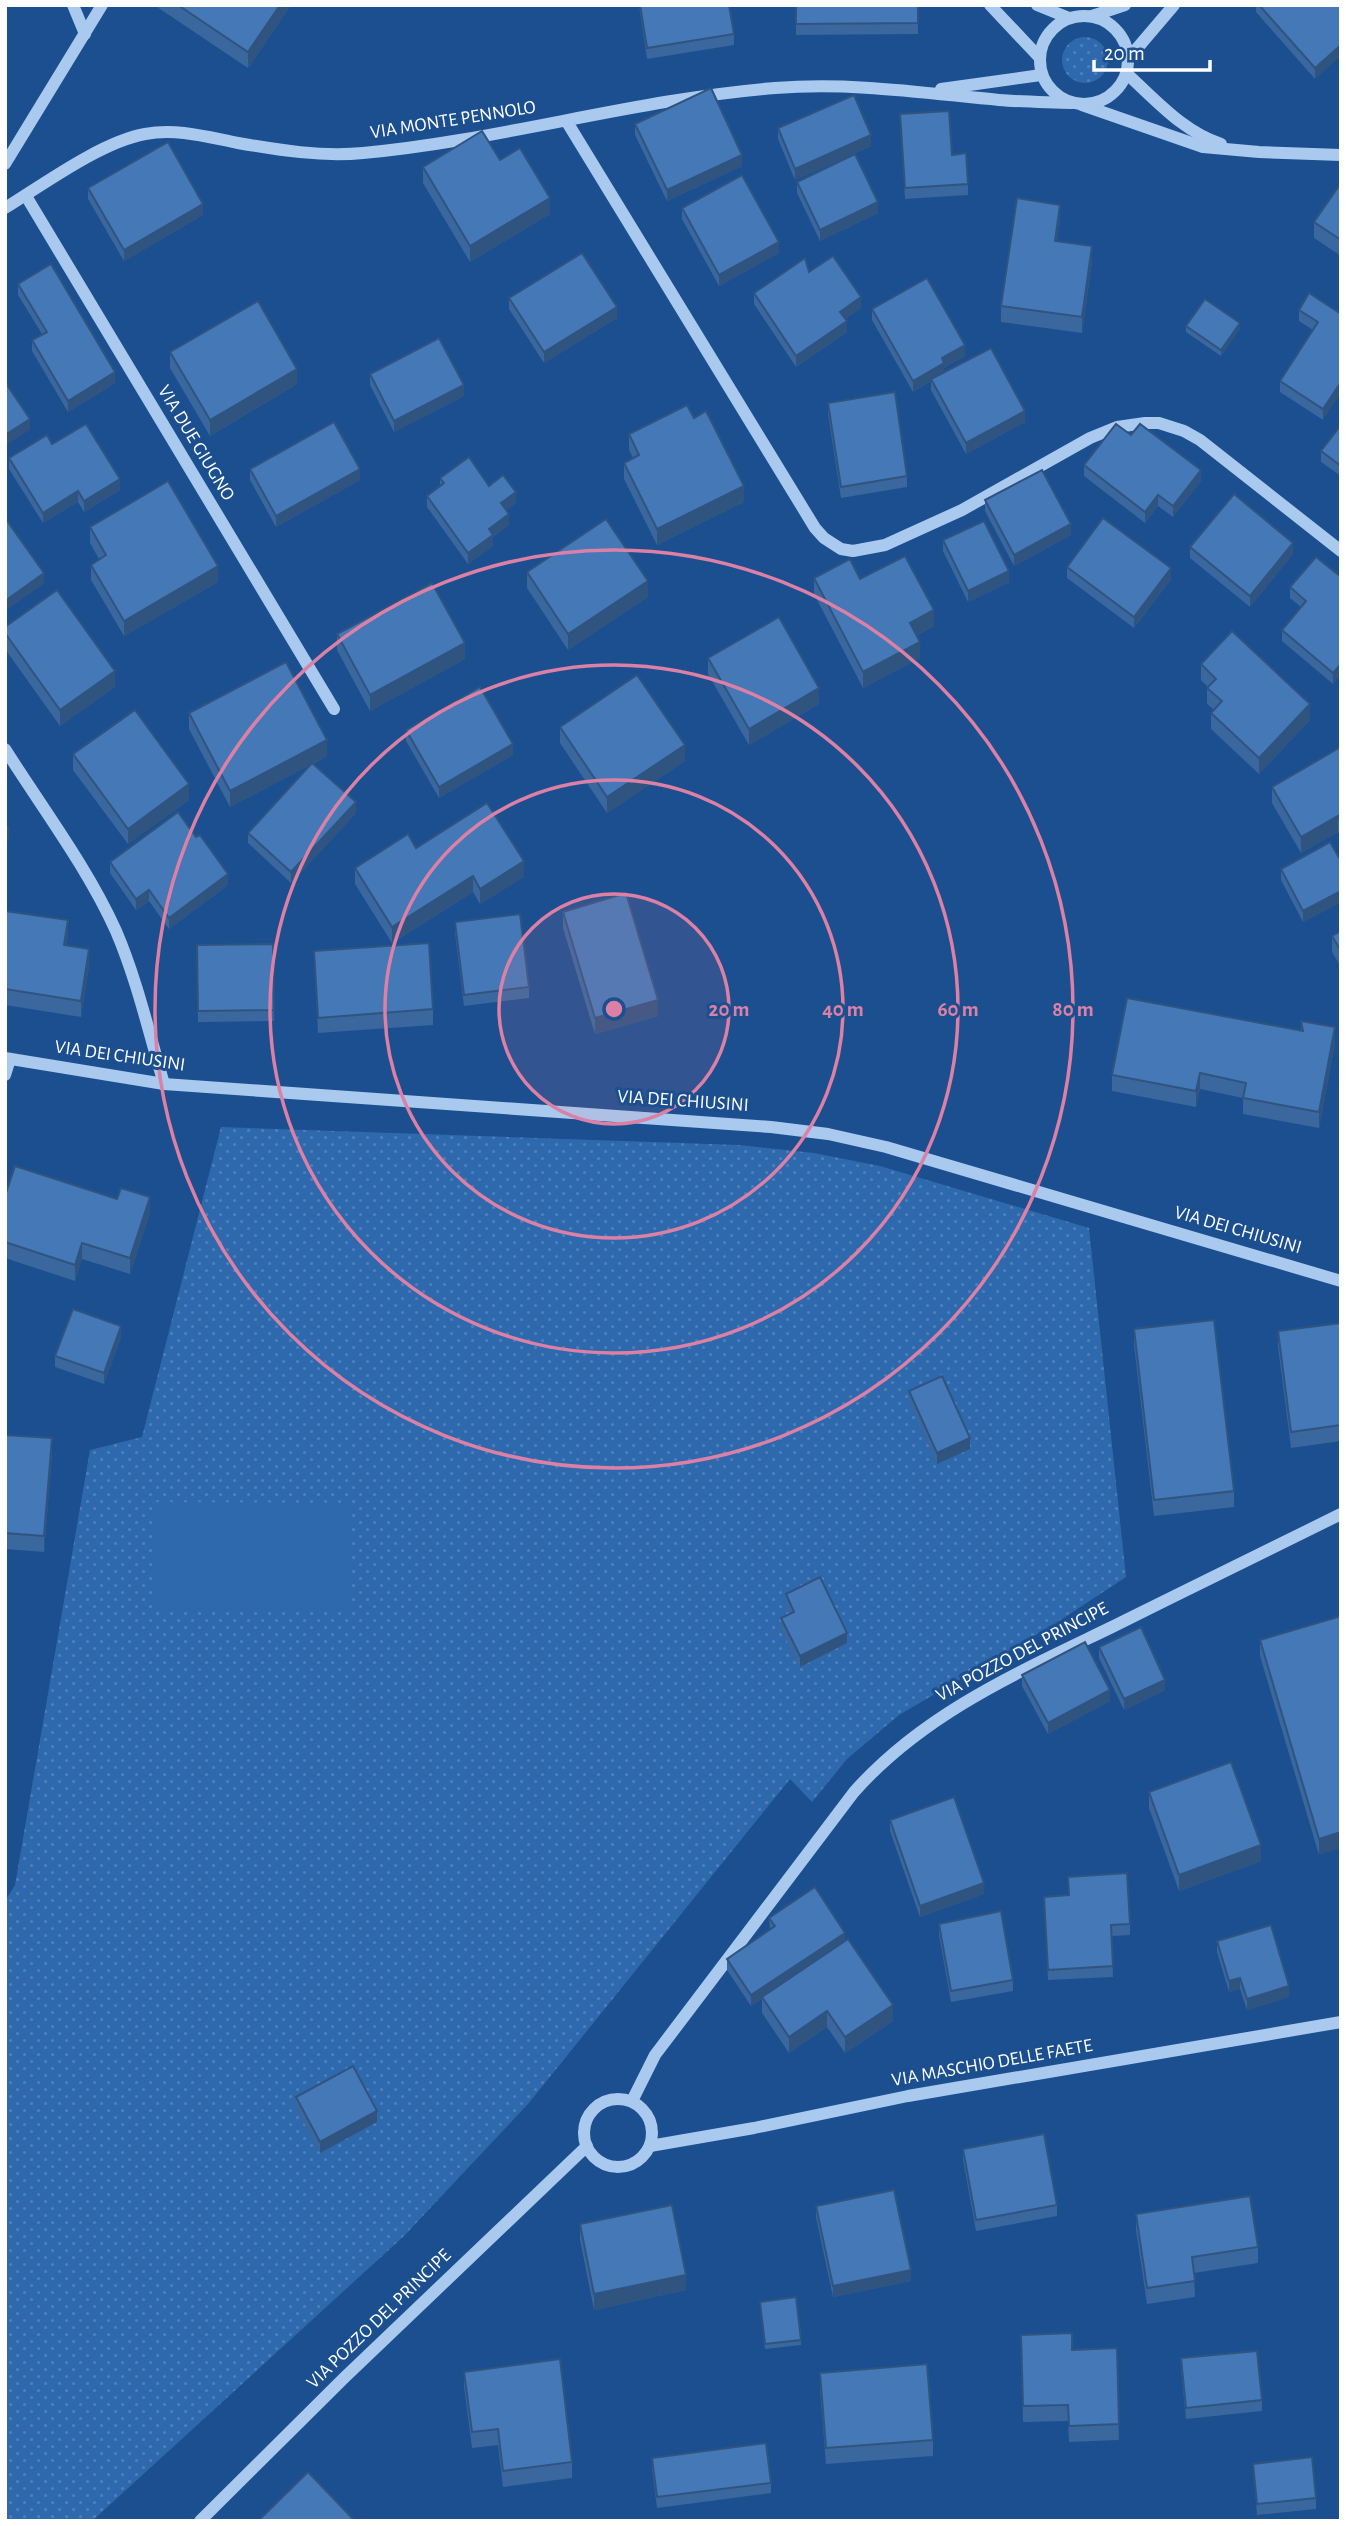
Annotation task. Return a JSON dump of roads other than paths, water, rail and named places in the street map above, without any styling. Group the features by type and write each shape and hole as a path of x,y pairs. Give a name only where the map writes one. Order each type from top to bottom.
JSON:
{"street":[{"path":"73,5 85,34"},
{"path":"5,164 102,5"},
{"path":"990,5 1039,57"},
{"path":"1037,5 1069,18"},
{"path":"1092,16 1113,27 1121,35 1128,60 1126,73 1111,96 1098,102 1075,104 1058,97 1041,75 1039,57 1042,44 1048,33 1069,18 1092,16 1125,5"},
{"path":"1128,60 1174,5"},
{"name":"VIA MONTE PENNOLO","path":"1126,73 1175,119 1197,134 1223,145 1259,152"},
{"name":"VIA MONTE PENNOLO","path":"925,92 1041,75"},
{"name":"VIA MONTE PENNOLO","path":"5,208 96,154 147,134 195,134 284,150 343,154 423,145 682,100 776,88 848,86 1075,104 1203,147 1341,155"},
{"path":"567,122 808,516 832,545 853,551 885,545 962,510 1090,438 1117,428 1145,423 1169,426 1200,440 1341,551"},
{"name":"VIA DUE GIUGNO","path":"26,196 334,709"},
{"path":"5,749 107,914 128,965 164,1084"},
{"path":"5,1075 8,1058"},
{"name":"VIA DEI CHIUSINI","path":"8,1058 164,1084 753,1125 828,1134 899,1150 1341,1281"},
{"name":"VIA POZZO DEL PRINCIPE","path":"632,2101 641,2080 665,2042 854,1792 901,1745 954,1707 1009,1677 1341,1514"},
{"name":"VIA MASCHIO DELLE FAETE","path":"650,2146 754,2128 908,2096 1341,2022"},
{"path":"609,2100 632,2101 641,2106 652,2125 650,2146 635,2164 613,2167 601,2163 587,2146 585,2124 598,2105 609,2100"},
{"name":"VIA POZZO DEL PRINCIPE","path":"200,2521 344,2378 587,2146"}]}
